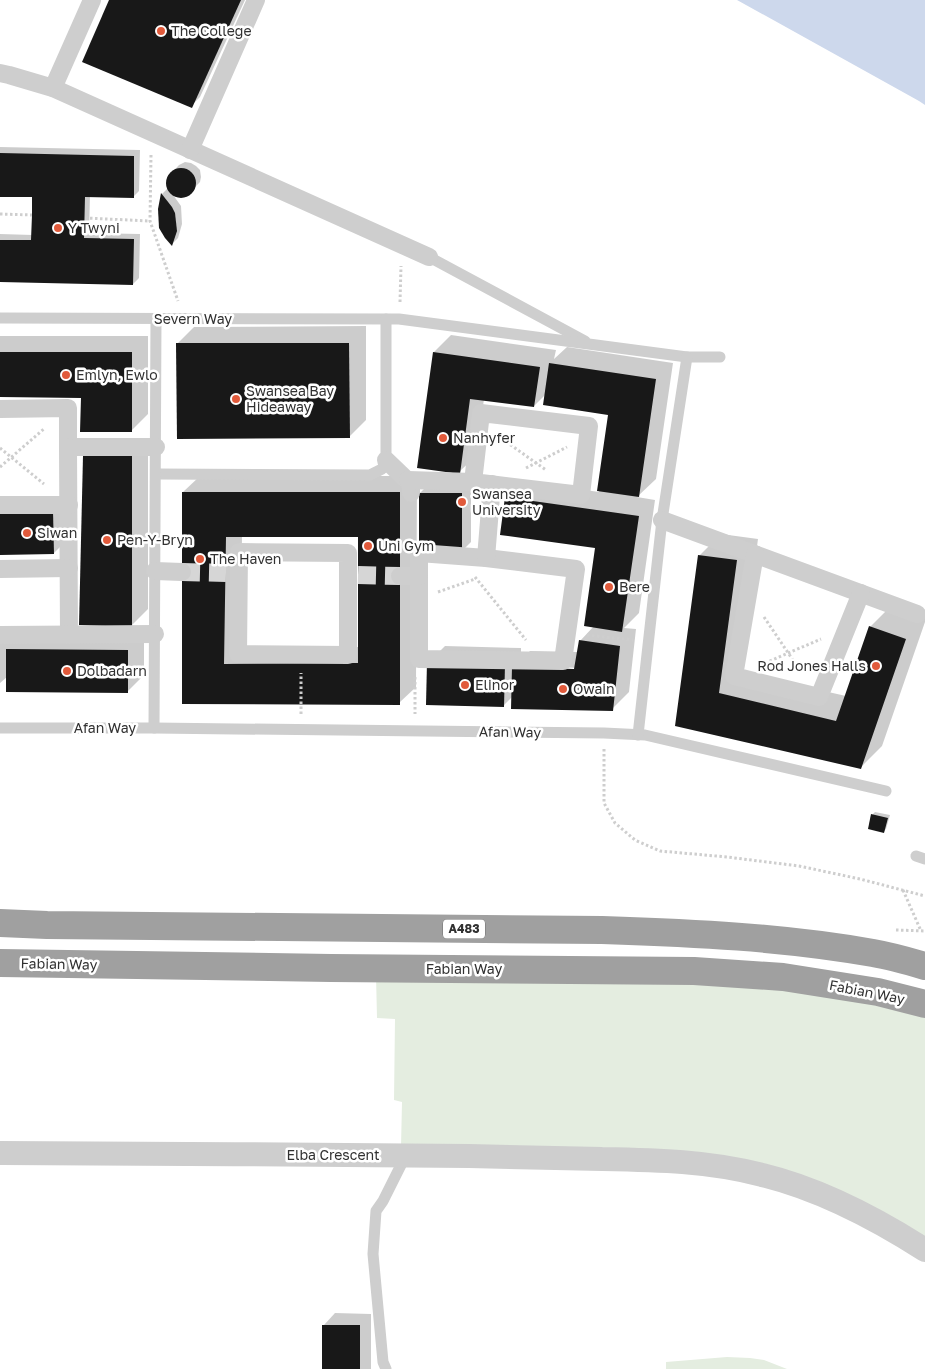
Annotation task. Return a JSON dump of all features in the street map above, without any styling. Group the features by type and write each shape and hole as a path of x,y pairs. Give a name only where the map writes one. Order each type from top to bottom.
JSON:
{"highway":[{"name":"A483","path":"0,923 602,930 693,933 793,942 874,953 925,966"},
{"name":"Fabian Way","path":"0,963 694,971 782,977 878,992 925,1004"}],"street":[{"path":"53,88 92,0"},
{"path":"190,150 256,0"},
{"path":"0,73 53,88 429,257"},
{"path":"0,409 68,408 69,634"},
{"path":"386,460 409,486 473,482 581,495 589,426 481,413 473,482"},
{"path":"68,447 156,447"},
{"path":"486,558 492,484"},
{"path":"0,505 69,505"},
{"path":"662,520 917,614"},
{"path":"239,552 348,553 348,655 301,655 238,654 232,573 239,552"},
{"path":"419,553 486,558 576,569 563,661 419,660 419,553"},
{"path":"755,554 734,676 819,697 861,593"},
{"path":"0,569 69,568"},
{"path":"155,571 182,572"},
{"path":"400,576 419,576"},
{"path":"0,634 155,634"},
{"name":"Elba Crescent","path":"0,1153 406,1155 667,1160 714,1165 762,1175 808,1189 855,1210 925,1250"}],"lane":[{"path":"429,257 593,345"},
{"name":"Severn Way","path":"0,318 399,319 687,357 720,357"},
{"path":"154,728 156,318"},
{"path":"156,474 370,474 382,469 386,460 386,319"},
{"path":"638,735 662,520 687,357"},
{"name":"Afan Way","path":"0,728 154,728 645,735 886,792"},
{"path":"386,1369 383,1362 373,1254 376,1212 406,1155"}],"path":[{"path":"152,133 150,222 184,319"},
{"path":"0,214 32,215"},
{"path":"85,218 150,222"},
{"path":"399,319 402,245"},
{"path":"0,467 68,408"},
{"path":"480,424 581,495"},
{"path":"492,484 588,437"},
{"path":"0,448 69,505"},
{"path":"447,554 476,578 542,660"},
{"path":"748,594 819,697"},
{"path":"734,676 847,628"},
{"path":"567,632 648,642"},
{"path":"300,730 301,655"},
{"path":"415,732 415,670 419,660"},
{"path":"604,733 604,802 615,823 635,840 660,851 798,866 860,879 925,896"},
{"path":"903,890 920,931"}],"shaded area":[{"path":"376,975 778,982 925,1012 925,1246 814,1186 401,1147 402,1102 394,1100 395,1019 377,1018"},
{"path":"727,1357 764,1360 787,1369 666,1369 666,1362"}],"water":[{"path":"737,0 925,0 925,105 919,101"}],"building":[{"name":"The College","path":"109,0 241,0 192,108 82,62"},
{"name":"Y Twyni","path":"0,153 134,156 134,198 85,197 84,238 134,239 133,285 0,282 0,240 31,240 32,197 0,197"},
{"path":"181,168 187,169 195,177 195,189 187,197 181,198 175,197 167,189 166,183 167,177 175,169"},
{"path":"161,193 175,213 177,231 172,246 159,228 158,209"},
{"path":"176,343 349,343 350,438 177,439"},
{"name":"Emlyn, Ewlo","path":"0,352 132,352 132,432 80,432 81,398 0,397"},
{"name":"Nanhyfer","path":"433,352 540,367 534,407 470,399 460,474 417,468"},
{"path":"549,363 656,379 639,497 597,491 608,415 543,405"},
{"name":"Pen-Y-Bryn","path":"83,456 132,456 132,627 79,625"},
{"path":"182,492 400,492 400,705 182,704","holes":["226,537 358,537 358,663 224,664"]},
{"path":"419,493 462,493 462,552 419,552"},
{"name":"Bere","path":"505,497 639,516 622,632 584,626 595,548 500,535"},
{"name":"Siwan","path":"53,511 54,554 0,555 0,512"},
{"name":"Rod Jones Halls","path":"698,555 737,560 719,693 836,721 869,626 906,639 861,769 675,726"},
{"name":"Owain","path":"579,640 620,646 613,711 511,709 512,667 574,669"},
{"name":"Dolbadarn","path":"6,649 128,650 128,693 6,692"},
{"name":"Elinor","path":"427,662 505,664 504,707 426,705"},
{"path":"871,814 888,818 884,833 868,829"},
{"path":"322,1325 360,1325 360,1369 322,1369"}],"tunnel":[{"path":"182,572 226,573"},
{"path":"358,575 400,576"}],"place":[{"name":"The College","path":"161,31"},
{"name":"Y Twyni","path":"58,228"},
{"name":"Emlyn, Ewlo","path":"66,375"},
{"name":"Swansea Bay Hideaway","path":"236,399"},
{"name":"Nanhyfer","path":"443,438"},
{"name":"Swansea University","path":"462,502"},
{"name":"Siwan","path":"27,533"},
{"name":"Pen-Y-Bryn","path":"107,540"},
{"name":"Uni Gym","path":"368,546"},
{"name":"The Haven","path":"200,559"},
{"name":"Bere","path":"609,587"},
{"name":"Rod Jones Halls","path":"876,666"},
{"name":"Dolbadarn","path":"67,671"},
{"name":"Elinor","path":"465,685"},
{"name":"Owain","path":"563,689"}]}
